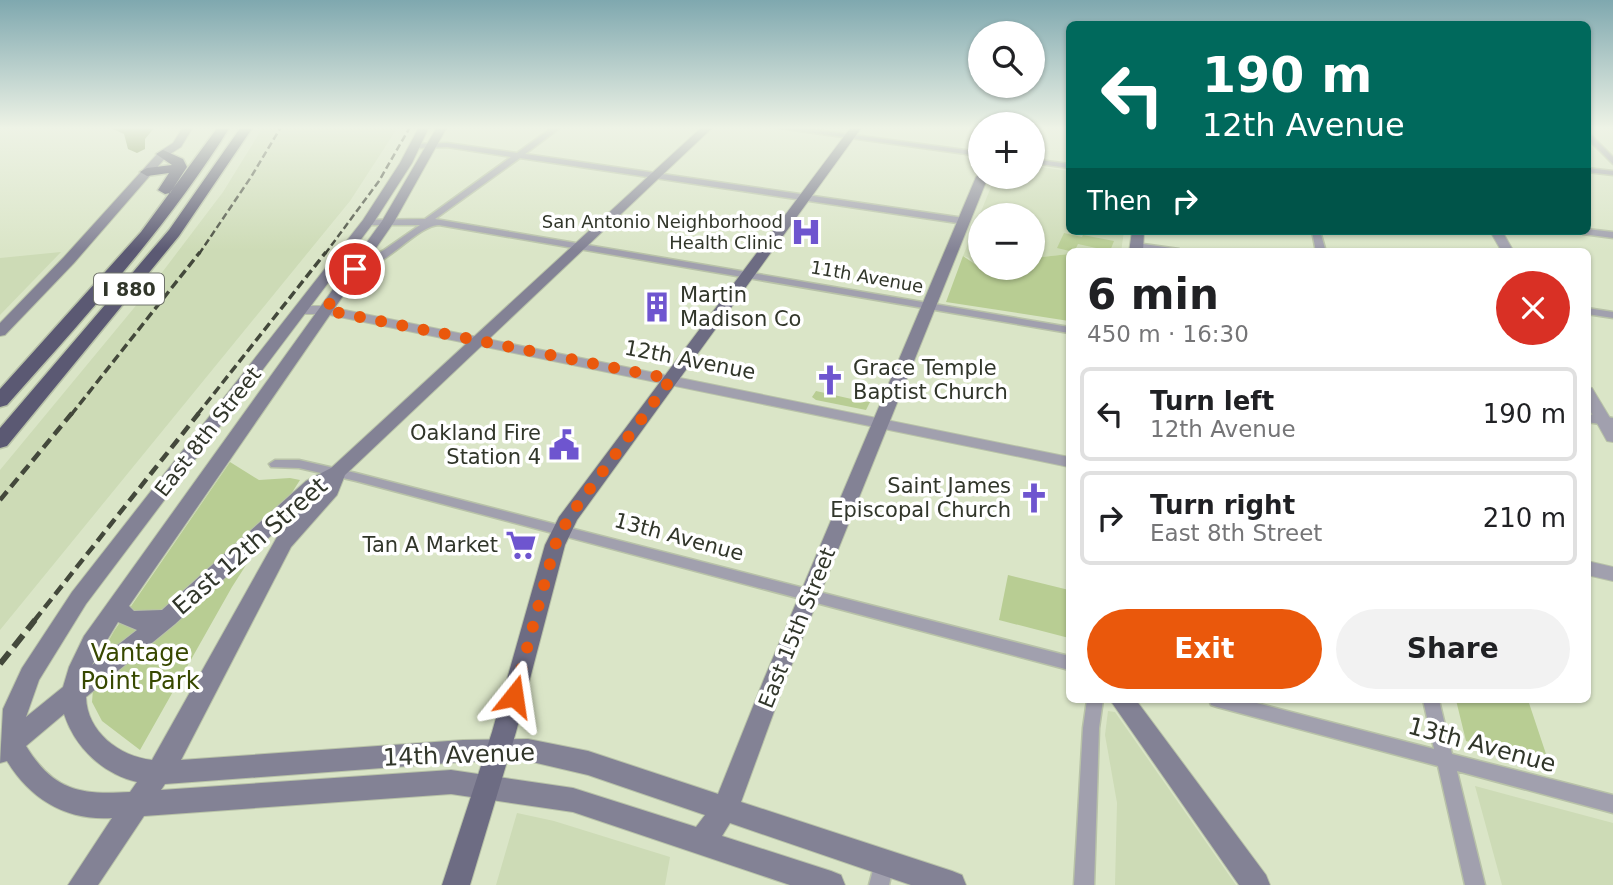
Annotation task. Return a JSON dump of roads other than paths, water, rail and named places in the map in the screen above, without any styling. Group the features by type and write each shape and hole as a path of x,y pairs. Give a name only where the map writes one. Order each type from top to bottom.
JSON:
{"highway":[{"path":"135,248 140,223 179,168"},
{"name":"I 880","path":"0,401 135,248 196,168"},
{"name":"I 880","path":"0,441 174,233 219,168"},
{"path":"147,172 169,169 177,173"}],"main road":[{"path":"0,332 69,260 150,168"},
{"name":"East 8th Street","path":"6,748 15,709 30,674 79,598 368,222 401,168"},
{"name":"East 8th Street","path":"74,692 82,659 118,604 388,222 420,168"},
{"name":"East 12th Street","path":"6,748 167,618 313,486 337,472 663,168"},
{"path":"456,885 499,749 555,545 562,530 826,168"},
{"name":"East 15th Street","path":"702,842 726,807 977,189"},
{"name":"East 12th Street","path":"82,885 159,773 284,542 330,490 337,472"},
{"path":"118,604 123,617 129,621 167,618"},
{"name":"14th Avenue","path":"74,692 75,716 83,732 100,750 127,767 159,773 499,749 557,754 726,807 882,873 952,885"},
{"path":"1124,703 1256,885"},
{"name":"14th Avenue","path":"6,748 47,790 66,802 93,807 451,782 487,785 573,800 831,885"}],"street":[{"path":"355,269 384,255 501,168"},
{"path":"610,168 964,221"},
{"path":"1591,170 1613,173"},
{"name":"11th Avenue","path":"368,222 428,221 1066,329"},
{"path":"1591,232 1613,235"},
{"name":"12th Avenue","path":"302,310 325,310 479,340 1066,461"},
{"path":"1591,312 1613,315"},
{"path":"1591,397 1608,422 1613,437"},
{"name":"13th Avenue","path":"275,464 299,464 337,472 1066,662"},
{"path":"1591,569 1613,574"},
{"path":"1084,885 1091,728 1095,703"},
{"name":"13th Avenue","path":"1228,703 1613,804"},
{"path":"1432,703 1475,885"}],"railway":[{"path":"199,254 256,168"},
{"path":"325,254 386,168"},
{"path":"71,415 200,252"},
{"path":"197,415 326,252"},
{"path":"0,500 72,413"},
{"path":"34,621 199,413"},
{"path":"0,664 35,620"}],"place":[{"name":"San Antonio Neighborhood Health Clinic","path":"806,232"},
{"name":"Martin Madison Co","path":"657,307"},
{"name":"Grace Temple Baptist Church","path":"830,380"},
{"name":"Oakland Fire Station 4","path":"564,445"},
{"name":"Saint James Episcopal Church","path":"1034,498"},
{"name":"Tan A Market","path":"521,545"}],"park label":[{"name":"Vantage Point Park","path":"140,667"}]}
